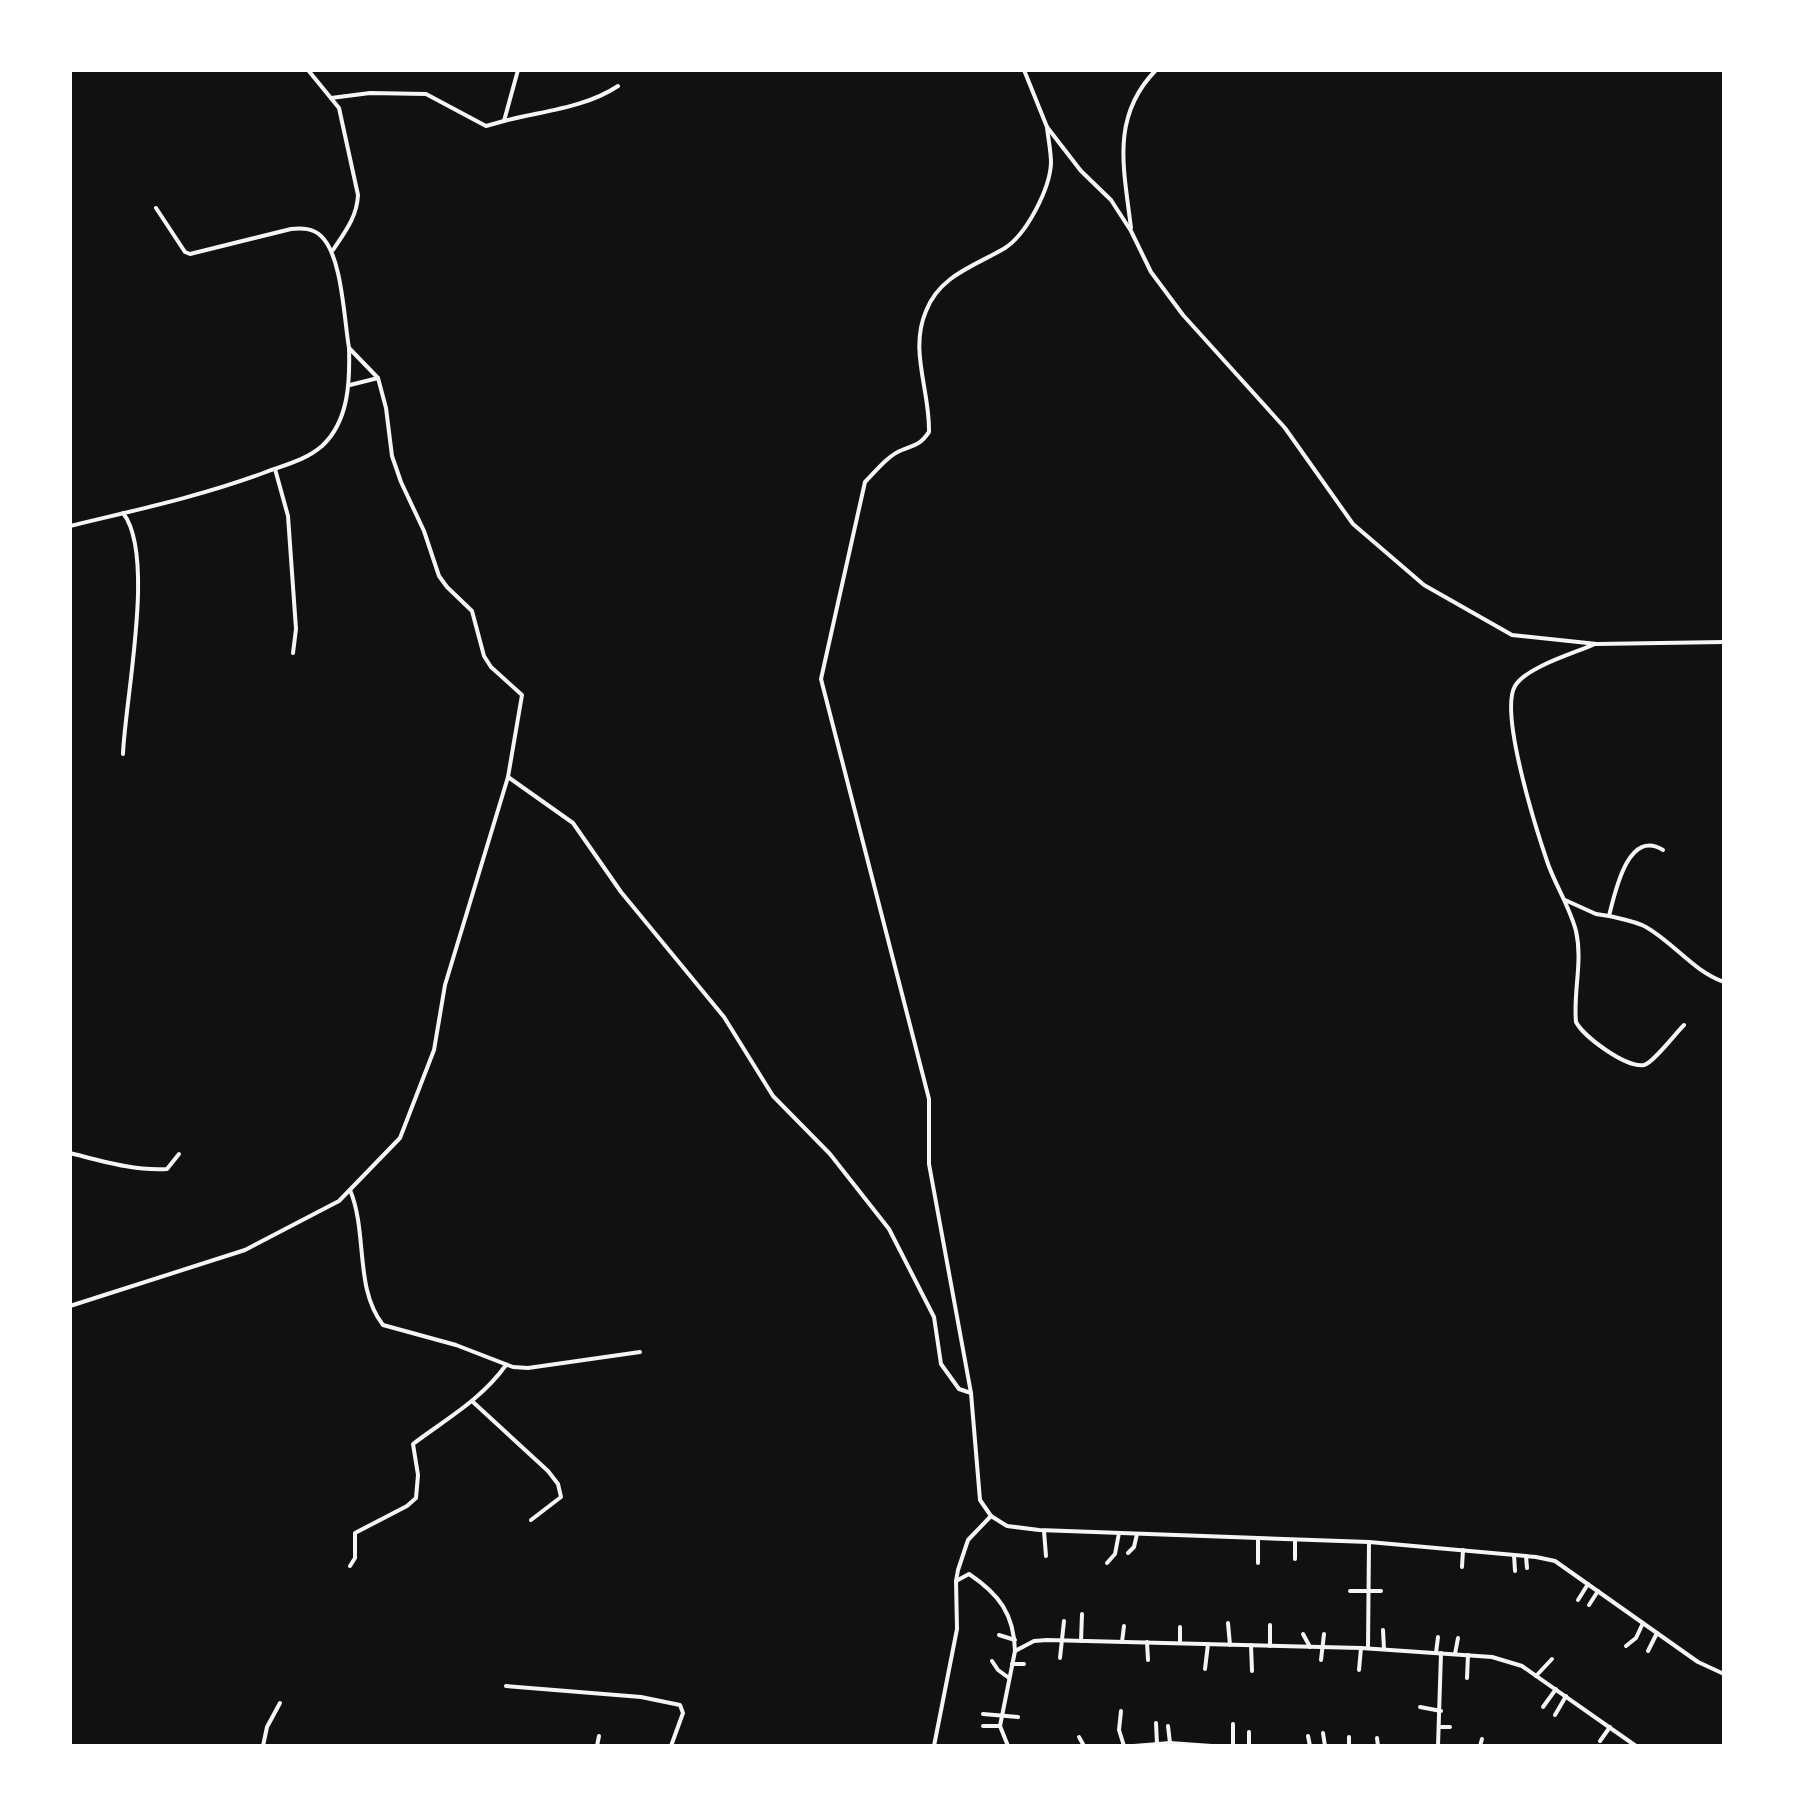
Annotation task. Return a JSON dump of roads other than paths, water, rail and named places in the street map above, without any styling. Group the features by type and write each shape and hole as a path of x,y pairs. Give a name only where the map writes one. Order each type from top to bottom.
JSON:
{"street":[{"path":"308,70 339,108 358,195 357,208 333,250"},
{"path":"504,121 518,70"},
{"path":"1024,70 1047,127 1081,171 1111,200 1131,231 1151,272 1183,315 1285,428 1353,524 1424,585 1512,635 1597,644 1724,642"},
{"path":"1131,231 1123,158 1127,112 1142,85 1156,70"},
{"path":"331,98 370,93 426,94 486,126 583,103 605,95 618,86"},
{"path":"1047,127 1051,164 1046,188 1025,227 1009,246 960,271 939,287 926,311 918,340 930,416 929,432 914,447 902,449 884,462 865,482 821,679 929,1099 929,1164 971,1393 980,1500 991,1516 1007,1526 1044,1531 1369,1542 1555,1561 1657,1633 1724,1674"},
{"path":"70,526 217,490 306,457 323,445 339,420 350,385 349,348 333,250 319,233 304,228 291,229 190,254 185,252 156,208"},
{"path":"70,1306 245,1250 339,1201 400,1138 430,1059 445,985 508,777 522,695 491,667 484,656 472,611 439,576 429,543 392,456 386,408 378,378 349,348"},
{"path":"350,385 378,378"},
{"path":"275,469 288,516 296,629 293,653"},
{"path":"123,513 133,531 137,595 123,754"},
{"path":"1597,644 1534,670 1520,680 1511,700 1511,719 1523,778 1548,865 1576,929 1579,949 1575,1013 1581,1032 1626,1061 1646,1064 1684,1025"},
{"path":"508,777 573,823 621,892 724,1017 773,1096 830,1154 889,1229 934,1317 941,1364 959,1389 971,1393"},
{"path":"1609,916 1631,855 1648,844 1663,850"},
{"path":"1563,899 1596,914 1645,927 1680,956 1724,982"},
{"path":"70,1153 120,1166 152,1170 167,1169 179,1154"},
{"path":"350,1190 359,1218 368,1300 383,1325 456,1345 506,1365 528,1368 640,1352"},
{"path":"350,1566 355,1558 355,1533 407,1506 416,1498 418,1475 413,1444 488,1388 506,1365"},
{"path":"472,1401 548,1471 558,1484 561,1497 531,1520"},
{"path":"934,1746 957,1629 956,1581 968,1540 991,1516"},
{"path":"1044,1531 1046,1556"},
{"path":"1107,1563 1115,1554 1119,1533"},
{"path":"1128,1553 1134,1547 1137,1534"},
{"path":"1258,1538 1258,1563"},
{"path":"1295,1540 1295,1559"},
{"path":"1368,1649 1369,1542"},
{"path":"1462,1567 1463,1550"},
{"path":"1514,1555 1515,1571"},
{"path":"1526,1556 1527,1568"},
{"path":"956,1581 969,1574 988,1587 1003,1603 1011,1618 1015,1651 1000,1726 1008,1746"},
{"path":"1578,1600 1588,1584"},
{"path":"1350,1591 1381,1591"},
{"path":"1589,1605 1598,1591"},
{"path":"1081,1641 1082,1614"},
{"path":"1060,1658 1064,1621"},
{"path":"1228,1623 1230,1645"},
{"path":"1626,1646 1636,1638 1643,1623"},
{"path":"1270,1625 1270,1646"},
{"path":"1122,1642 1124,1626"},
{"path":"1180,1627 1180,1643"},
{"path":"1383,1630 1384,1649"},
{"path":"1648,1651 1657,1633"},
{"path":"1303,1634 1310,1647"},
{"path":"1321,1660 1324,1634"},
{"path":"999,1635 1015,1640"},
{"path":"1438,1637 1441,1711 1438,1746"},
{"path":"1455,1654 1458,1638"},
{"path":"1015,1651 1021,1645 1034,1641 1062,1640 1361,1648 1492,1657 1522,1666 1636,1746"},
{"path":"1147,1642 1148,1660"},
{"path":"1205,1669 1208,1644"},
{"path":"1251,1645 1252,1671"},
{"path":"1359,1670 1361,1648"},
{"path":"1467,1678 1468,1655"},
{"path":"1536,1676 1552,1659"},
{"path":"992,1661 1009,1678"},
{"path":"1012,1664 1024,1664"},
{"path":"506,1686 641,1697 680,1705 683,1713 671,1746"},
{"path":"1543,1707 1556,1689"},
{"path":"1555,1715 1566,1696"},
{"path":"263,1746 267,1727 280,1703"},
{"path":"1420,1707 1441,1711"},
{"path":"1121,1711 1119,1730 1124,1746"},
{"path":"983,1714 1018,1717"},
{"path":"1156,1723 1156,1745"},
{"path":"1233,1724 1233,1746"},
{"path":"983,1726 1000,1726"},
{"path":"1168,1726 1170,1743"},
{"path":"1440,1727 1450,1727"},
{"path":"1600,1741 1610,1727"},
{"path":"1249,1732 1249,1746"},
{"path":"1323,1733 1325,1746"},
{"path":"597,1746 599,1736"},
{"path":"1308,1736 1310,1746"},
{"path":"1079,1737 1084,1746"},
{"path":"1349,1737 1349,1746"},
{"path":"1377,1738 1378,1746"},
{"path":"1480,1746 1482,1739"},
{"path":"1134,1746 1170,1743 1212,1746"}]}
